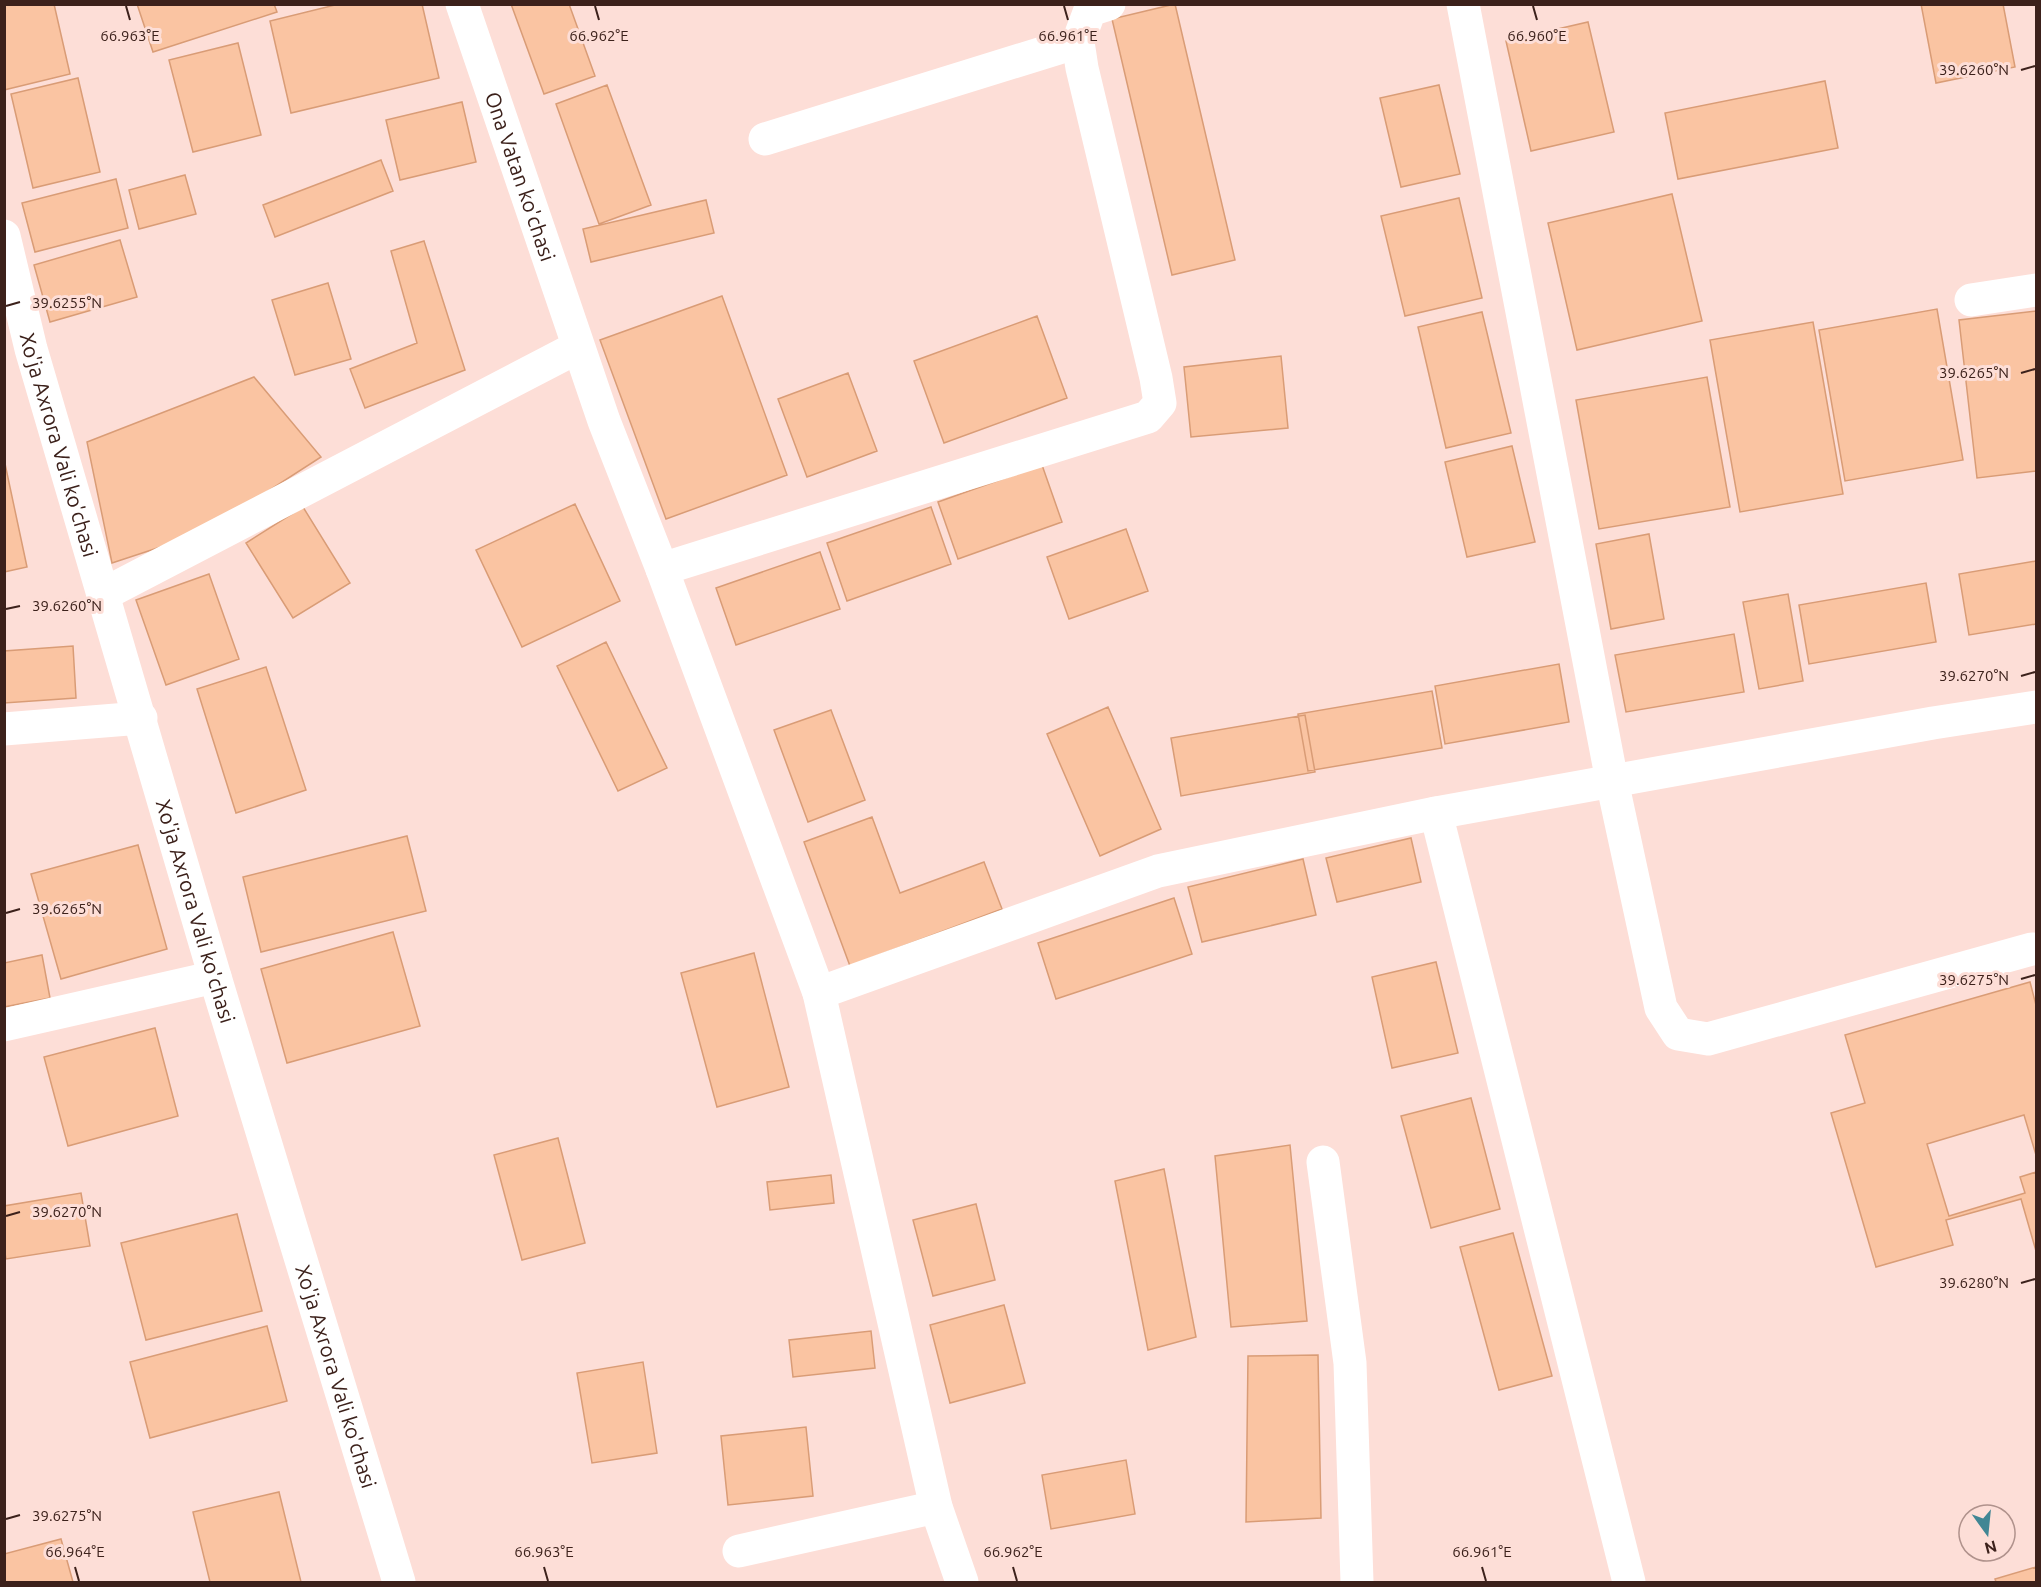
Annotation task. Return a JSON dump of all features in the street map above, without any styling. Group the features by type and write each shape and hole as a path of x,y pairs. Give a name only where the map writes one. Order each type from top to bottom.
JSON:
{"street":[{"name":"Ona Vatan ko'chasi","path":"462,4 604,421 662,569 819,993 936,1507 962,1582"},
{"path":"1463,4 1612,781 1661,1008 1678,1034 1708,1039 2031,949"},
{"path":"662,569 1149,417 1160,403 1082,68 1078,42 1096,6"},
{"path":"765,139 1078,42"},
{"name":"Xo'ja Axrora Vali ko'chasi","path":"4,236 31,349 141,718 215,977 399,1582"},
{"path":"1971,300 2037,290"},
{"path":"104,594 578,347"},
{"path":"819,993 1158,871 1436,813 1934,723 2037,707"},
{"path":"4,729 141,718"},
{"path":"1436,813 1629,1582"},
{"path":"4,1025 215,977"},
{"path":"1323,1162 1350,1363 1356,1582"},
{"path":"739,1551 936,1507"}],"building":[{"path":"4,4 54,4 70,74 4,90"},
{"path":"137,4 274,4 277,12 153,52"},
{"path":"339,4 422,4 439,78 291,113 270,21"},
{"path":"511,4 569,4 595,76 544,94"},
{"path":"1175,4 1235,260 1172,275 1112,19"},
{"path":"1921,4 2003,4 2015,67 1936,83"},
{"path":"1588,22 1614,132 1531,151 1506,41"},
{"path":"238,43 261,135 193,152 169,60"},
{"path":"78,78 100,172 33,188 11,94"},
{"path":"1825,81 1838,148 1678,179 1665,113"},
{"path":"607,85 651,205 599,224 556,104"},
{"path":"1439,85 1460,174 1401,187 1380,98"},
{"path":"462,102 476,162 400,180 386,120"},
{"path":"381,160 393,191 275,237 263,205"},
{"path":"185,175 196,214 139,229 129,190"},
{"path":"116,179 128,228 35,252 22,203"},
{"path":"1672,194 1702,321 1577,350 1548,223"},
{"path":"1459,198 1482,298 1405,316 1381,216"},
{"path":"706,200 714,233 591,262 583,229"},
{"path":"120,240 137,297 50,322 34,265"},
{"path":"424,241 465,370 365,408 350,369 417,343 391,251"},
{"path":"328,283 351,359 295,375 272,300"},
{"path":"722,296 787,475 666,519 600,340"},
{"path":"1937,309 1963,460 1845,481 1819,330"},
{"path":"2036,311 2036,471 1977,478 1959,320"},
{"path":"1482,312 1511,433 1446,448 1418,327"},
{"path":"1037,316 1067,398 944,443 914,361"},
{"path":"1813,322 1843,494 1740,512 1710,340"},
{"path":"1281,356 1288,428 1191,437 1184,367"},
{"path":"848,373 877,451 807,477 778,399"},
{"path":"254,377 321,457 203,533 112,563 87,442"},
{"path":"1707,377 1730,507 1599,529 1576,400"},
{"path":"1512,446 1535,542 1467,557 1445,462"},
{"path":"4,459 27,567 4,572"},
{"path":"1042,465 1062,522 958,559 938,502"},
{"path":"575,504 620,601 522,647 476,550"},
{"path":"303,507 350,583 293,618 246,543"},
{"path":"931,507 951,564 847,601 827,543"},
{"path":"1126,529 1148,591 1069,619 1047,557"},
{"path":"1649,534 1664,619 1611,629 1596,544"},
{"path":"820,552 840,609 736,645 716,588"},
{"path":"2036,561 2036,624 1969,635 1959,574"},
{"path":"209,574 239,659 166,685 136,600"},
{"path":"1926,583 1936,642 1809,664 1799,605"},
{"path":"1788,594 1803,681 1759,689 1743,602"},
{"path":"1734,634 1744,692 1626,712 1615,655"},
{"path":"606,642 667,768 618,791 557,666"},
{"path":"73,646 76,698 4,703 4,651"},
{"path":"1559,664 1569,722 1445,744 1435,686"},
{"path":"266,667 306,790 236,813 197,689"},
{"path":"1432,691 1442,748 1308,771 1298,714"},
{"path":"1108,707 1161,829 1100,856 1047,734"},
{"path":"831,710 865,800 808,822 774,730"},
{"path":"1305,715 1315,772 1181,796 1171,738"},
{"path":"872,817 900,893 984,862 1002,909 850,966 804,842"},
{"path":"407,836 426,911 261,952 243,877"},
{"path":"1411,838 1421,882 1337,902 1326,858"},
{"path":"138,845 167,949 61,979 31,874"},
{"path":"1303,859 1316,915 1202,942 1188,887"},
{"path":"1174,898 1192,954 1056,999 1038,943"},
{"path":"393,932 420,1026 287,1063 261,969"},
{"path":"754,953 789,1087 717,1107 681,973"},
{"path":"42,955 50,998 4,1007 4,963"},
{"path":"1436,962 1458,1053 1392,1068 1372,977"},
{"path":"2030,982 2036,1005 2036,1155 2024,1115 1927,1144 1949,1216 2025,1193 2020,1177 2036,1172 2036,1251 2021,1199 1946,1220 1953,1245 1876,1267 1831,1113 1865,1103 1845,1035"},
{"path":"155,1028 178,1116 68,1146 44,1057"},
{"path":"1471,1098 1500,1209 1431,1228 1401,1116"},
{"path":"558,1138 585,1243 522,1260 494,1155"},
{"path":"1290,1145 1307,1321 1231,1327 1215,1156"},
{"path":"1164,1169 1196,1337 1148,1350 1115,1181"},
{"path":"831,1175 834,1203 770,1210 767,1182"},
{"path":"81,1193 90,1246 6,1259 4,1206"},
{"path":"976,1204 995,1280 933,1296 913,1220"},
{"path":"237,1214 262,1311 146,1340 121,1243"},
{"path":"1513,1233 1552,1376 1499,1390 1460,1247"},
{"path":"1004,1305 1025,1383 950,1403 930,1325"},
{"path":"267,1326 287,1401 150,1438 130,1362"},
{"path":"871,1331 875,1368 793,1377 789,1340"},
{"path":"1318,1355 1321,1518 1246,1522 1248,1356"},
{"path":"643,1362 657,1453 592,1463 577,1373"},
{"path":"806,1427 813,1496 728,1505 721,1436"},
{"path":"1126,1460 1135,1514 1051,1529 1042,1475"},
{"path":"279,1492 301,1582 210,1582 193,1512"},
{"path":"61,1539 73,1582 4,1582 4,1554"},
{"path":"2036,1567 2036,1582 1996,1582 1995,1579"}]}
